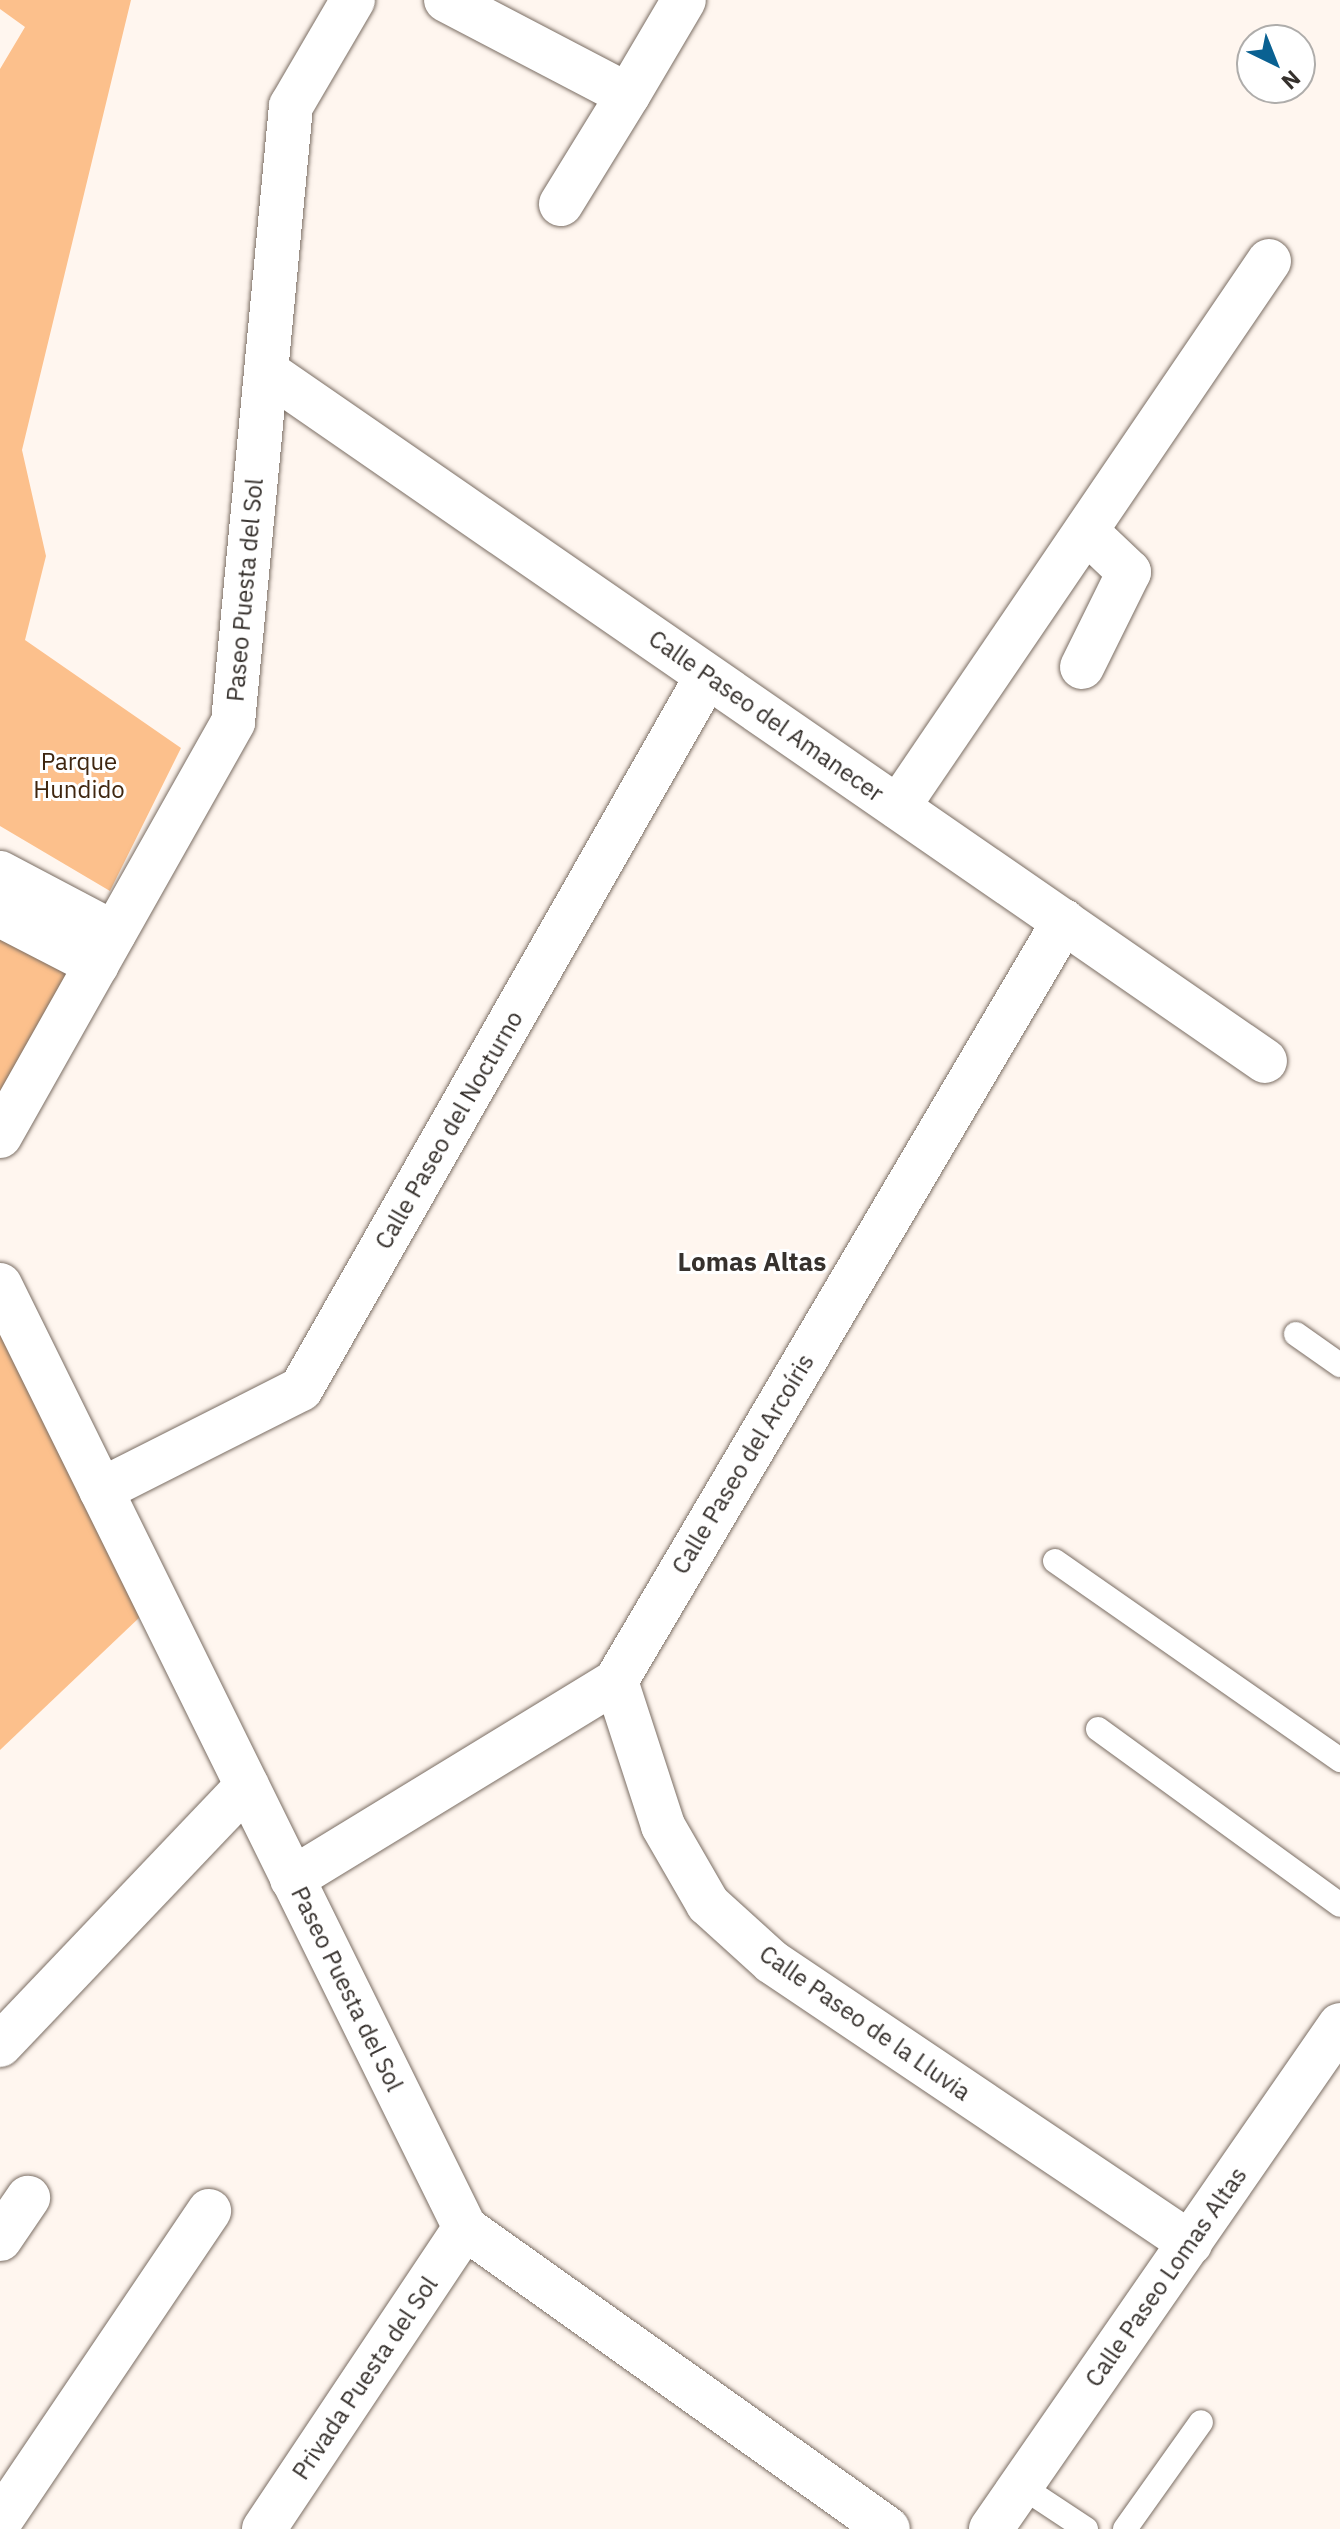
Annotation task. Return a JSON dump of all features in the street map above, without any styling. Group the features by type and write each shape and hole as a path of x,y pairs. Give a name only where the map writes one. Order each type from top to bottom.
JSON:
{"street":[{"name":"Paseo Puesta del Sol","path":"0,1136 233,722 291,106 353,0"},
{"path":"446,0 628,95"},
{"path":"561,204 684,0"},
{"path":"898,807 1269,261"},
{"name":"Calle Paseo del Amanecer","path":"266,371 1265,1061"},
{"path":"1082,667 1129,572 1086,531"},
{"name":"Calle Paseo del Nocturno","path":"101,1490 301,1389 707,676"},
{"path":"0,873 106,949"},
{"path":"0,915 106,949"},
{"name":"Calle Paseo del Arcoíris","path":"292,1879 616,1681 1064,921"},
{"name":"Paseo Puesta del Sol","path":"0,1285 465,2228 888,2529"},
{"name":"Calle Paseo de la Lluvia","path":"616,1681 663,1826 708,1904 772,1962 1190,2243"},
{"path":"0,2045 247,1786"},
{"name":"Calle Paseo Lomas Altas","path":"991,2529 1340,2027"},
{"path":"0,2239 28,2198"},
{"path":"9,2529 0,2520 209,2211"},
{"name":"Privada Puesta del Sol","path":"264,2529 465,2228"}],"lane":[{"path":"1296,1334 1340,1365"},
{"path":"1055,1561 1340,1760"},
{"path":"1098,1729 1340,1905"},
{"path":"1125,2529 1201,2422"},
{"path":"1021,2486 1086,2529"}],"green space":[{"name":"Parque Hundido","path":"0,0 131,0 22,450 46,556 25,640 181,748 110,891 0,826 0,69 25,27 0,9"},
{"path":"0,939 69,974 0,1096"},
{"path":"0,1334 141,1616 0,1750"}],"district":[{"name":"Lomas Altas","path":"752,1262"}]}
